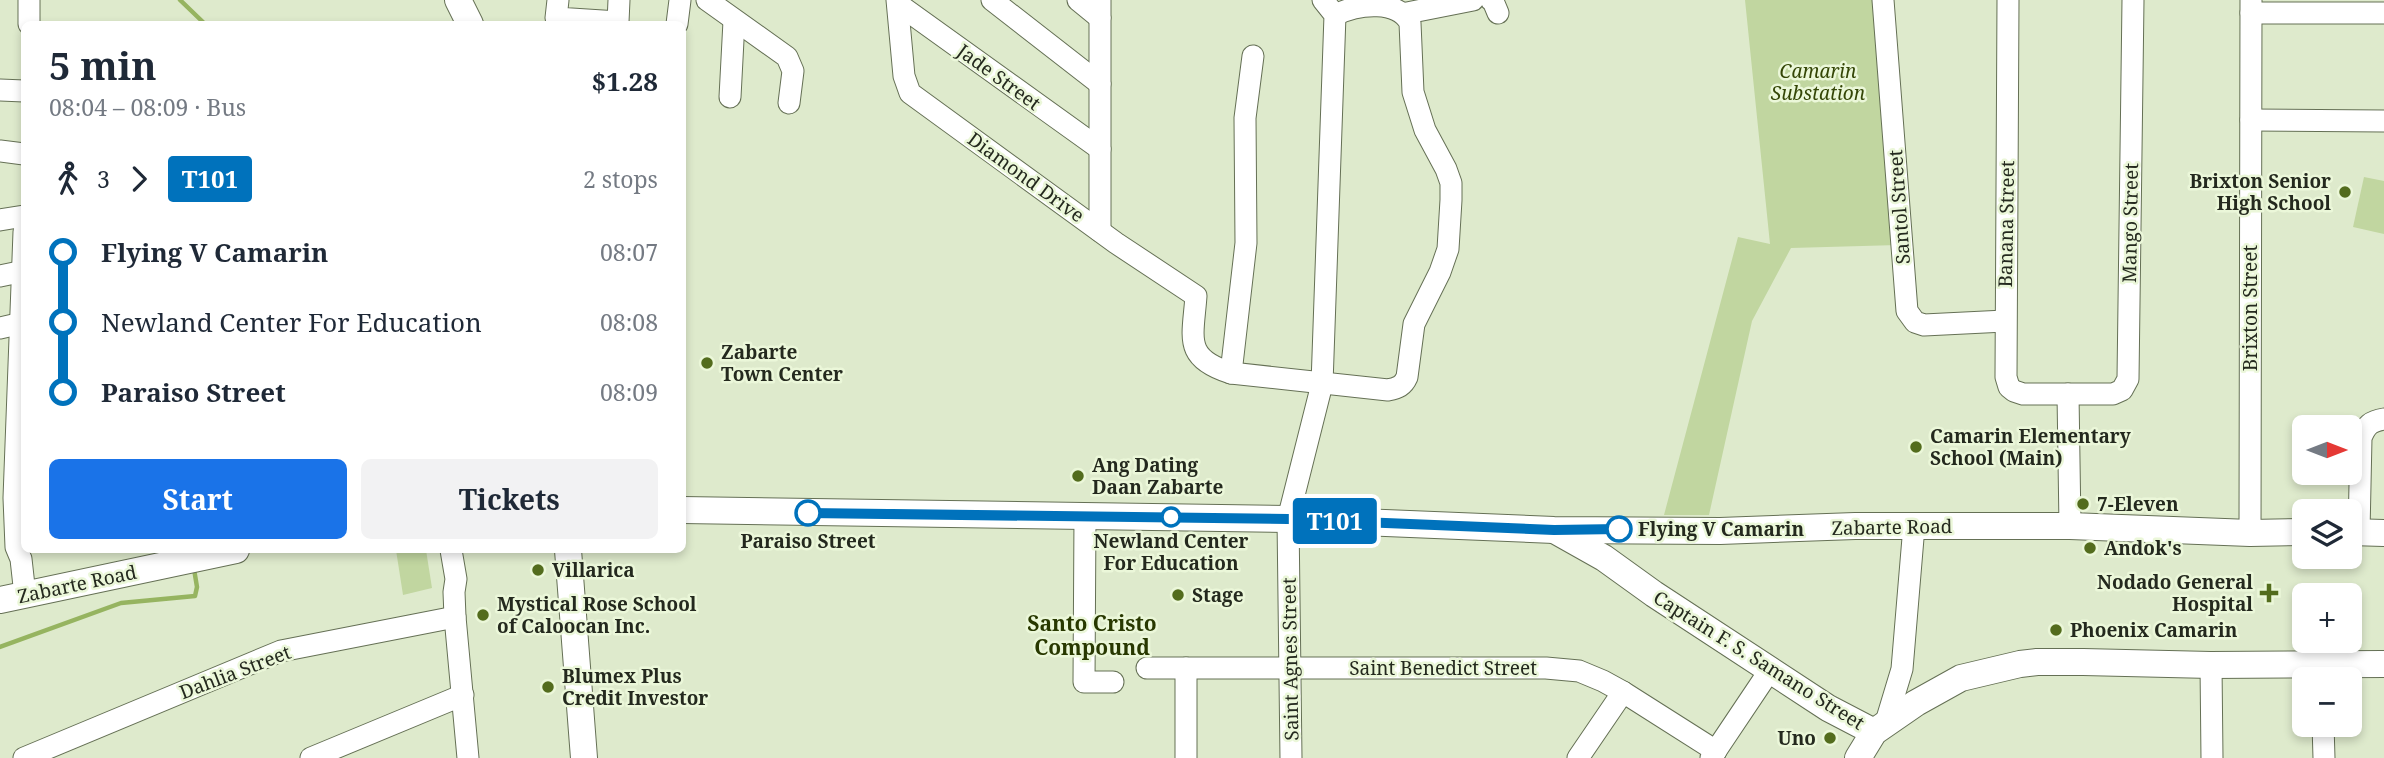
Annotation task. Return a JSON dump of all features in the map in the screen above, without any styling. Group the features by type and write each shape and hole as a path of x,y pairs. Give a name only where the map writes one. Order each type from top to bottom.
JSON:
{"main road":[{"path":"458,0 468,21"},
{"name":"Zabarte Road","path":"686,510 1288,519 1554,530 1720,531 1913,526 2070,526 2292,532"},
{"name":"Captain F. S. Samano Street","path":"1554,530 1604,558 1828,708 1880,727 1961,678 2037,662 2211,665 2292,670"},
{"name":"Zabarte Road","path":"12,598 214,553"},
{"path":"568,553 584,758"},
{"name":"Captain F. S. Samano Street","path":"2361,667 2384,664"},
{"path":"1857,758 1880,727"}],"street":[{"path":"29,0 29,21"},
{"path":"558,0 556,18 602,21"},
{"path":"618,21 619,0"},
{"path":"677,21 680,0"},
{"path":"707,0 787,57 793,71 789,103"},
{"path":"992,0 1100,83"},
{"path":"1078,0 1100,9"},
{"path":"1406,13 1473,0"},
{"name":"Santol Street","path":"1883,0 1907,311 1915,322 1924,325 2005,321"},
{"name":"Banana Street","path":"2008,0 2006,377 2009,387 2024,394 2068,394"},
{"name":"Mango Street","path":"2068,394 2113,394 2122,390 2128,379 2133,0"},
{"path":"1100,231 1196,296 1192,342 1199,357 1215,368 1231,373 1388,390 1404,384 1414,324 1440,272 1448,249 1451,183 1425,130 1413,92 1410,23 1406,13 1400,6 1375,1 1329,7"},
{"name":"Diamond Drive","path":"897,2 904,76 910,93 1100,231"},
{"name":"Jade Street","path":"897,2 1100,149"},
{"name":"Saint Agnes Street","path":"1291,758 1288,519 1322,384 1329,7"},
{"path":"2251,7 2352,7 2384,13"},
{"name":"Brixton Street","path":"2250,533 2251,7"},
{"name":"Diamond Drive","path":"1100,9 1100,231"},
{"path":"730,97 734,21"},
{"path":"1231,373 1246,243 1245,118 1253,57"},
{"path":"0,90 21,91"},
{"path":"2251,120 2384,121"},
{"path":"0,151 21,154"},
{"path":"0,219 21,216"},
{"path":"0,276 21,271"},
{"path":"0,328 21,323"},
{"path":"12,598 11,570 16,547 7,499 10,390 21,329"},
{"path":"2068,394 2070,526"},
{"path":"2364,532 2361,438 2372,421 2384,419"},
{"path":"1084,516 1084,682 1113,682"},
{"path":"1880,727 1902,669 1913,526"},
{"path":"451,557 456,579 455,617 468,758"},
{"name":"Dahlia Street","path":"24,758 281,651 455,617"},
{"path":"2211,665 2212,758"},
{"name":"Saint Benedict Street","path":"1147,668 1546,668 1579,671 1623,692 1714,755"},
{"path":"1186,668 1186,758"},
{"path":"1902,669 1916,703"},
{"path":"1714,755 1770,670"},
{"path":"1578,758 1623,692"},
{"path":"311,758 463,695"},
{"path":"2323,737 2324,758"}],"green space":[{"name":"Camarin Substation","path":"1745,0 1876,0 1898,245 1791,248 1752,321 1709,515 1664,515 1738,237 1770,244"},
{"path":"2364,177 2384,181 2384,234 2353,227"},
{"path":"396,553 426,553 432,588 403,595"}],"waterway":[{"path":"180,0 202,21"},
{"path":"0,647 121,603 195,596 197,587 194,569"}],"bus line":[{"name":"T101","path":"808,513 1288,519 1554,530 1619,529"}],"place":[{"name":"Brixton Senior High School","path":"2345,192"},
{"name":"Zabarte Town Center","path":"707,363"},
{"name":"Camarin Elementary School (Main)","path":"1916,447"},
{"name":"Ang Dating Daan Zabarte","path":"1078,476"},
{"name":"7-Eleven","path":"2083,504"},
{"name":"Paraiso Street","path":"808,513"},
{"name":"Newland Center For Education","path":"1171,517"},
{"name":"Flying V Camarin","path":"1619,529"},
{"name":"Andok's","path":"2090,548"},
{"name":"Villarica","path":"538,570"},
{"name":"Nodado General Hospital","path":"2269,593"},
{"name":"Stage","path":"1178,595"},
{"name":"Mystical Rose School of Caloocan Inc.","path":"483,615"},
{"name":"Phoenix Camarin","path":"2056,630"},
{"name":"Blumex Plus Credit Investor","path":"548,687"},
{"name":"Uno","path":"1830,738"}],"district":[{"name":"Santo Cristo Compound","path":"1092,636"}]}
